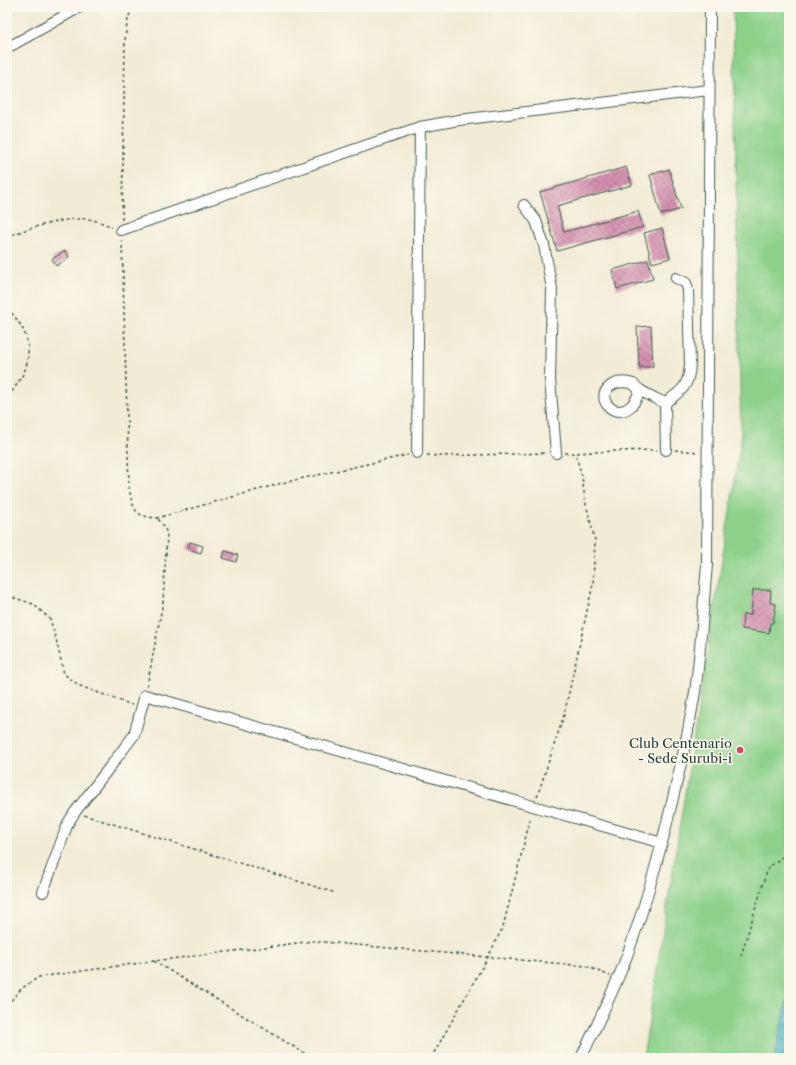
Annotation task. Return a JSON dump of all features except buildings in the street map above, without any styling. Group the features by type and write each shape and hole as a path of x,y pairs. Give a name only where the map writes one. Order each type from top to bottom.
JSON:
{"street":[{"path":"7,48 80,7"},
{"path":"580,1058 603,1012 617,979 647,899 681,764 695,691 706,565 710,7"},
{"path":"121,230 420,127 459,120 710,90"},
{"path":"417,453 420,127"},
{"path":"524,205 536,221 544,245 552,289 550,379 556,453"},
{"path":"665,403 675,396 688,381 690,364 688,290 686,283 676,278"},
{"path":"640,390 665,403"},
{"path":"665,403 666,450"},
{"path":"43,892 68,823 74,812 134,735 145,695 662,843"}],"path":[{"path":"132,7 127,25 125,42 121,230 128,488 133,508 139,514 147,517 158,518 286,482 417,453 438,456 575,453 615,450 708,452"},
{"path":"7,237 16,233 62,221 88,219 104,223 121,230"},
{"path":"7,309 13,313 24,333 27,341 28,356 25,370 7,398"},
{"path":"431,1058 488,957 503,927 533,806 564,715 593,584 595,540 585,500 582,476 575,453"},
{"path":"145,695 163,602 167,534 164,526 158,518"},
{"path":"7,599 15,598 33,604 50,619 64,674 80,686 141,708"},
{"path":"74,812 336,893"},
{"path":"741,956 766,874 770,866 789,852"},
{"path":"7,1005 22,988 39,977 313,941 586,966 617,979"},
{"path":"154,961 312,1058"}],"green space":[{"name":"Club Centenario - Sede Surubi-i","path":"733,7 789,7 789,1058 643,1058 741,441"}],"water":[{"path":"789,992 789,1058 774,1058"}],"place":[{"name":"Club Centenario - Sede Surubi-i","path":"740,750"}]}
